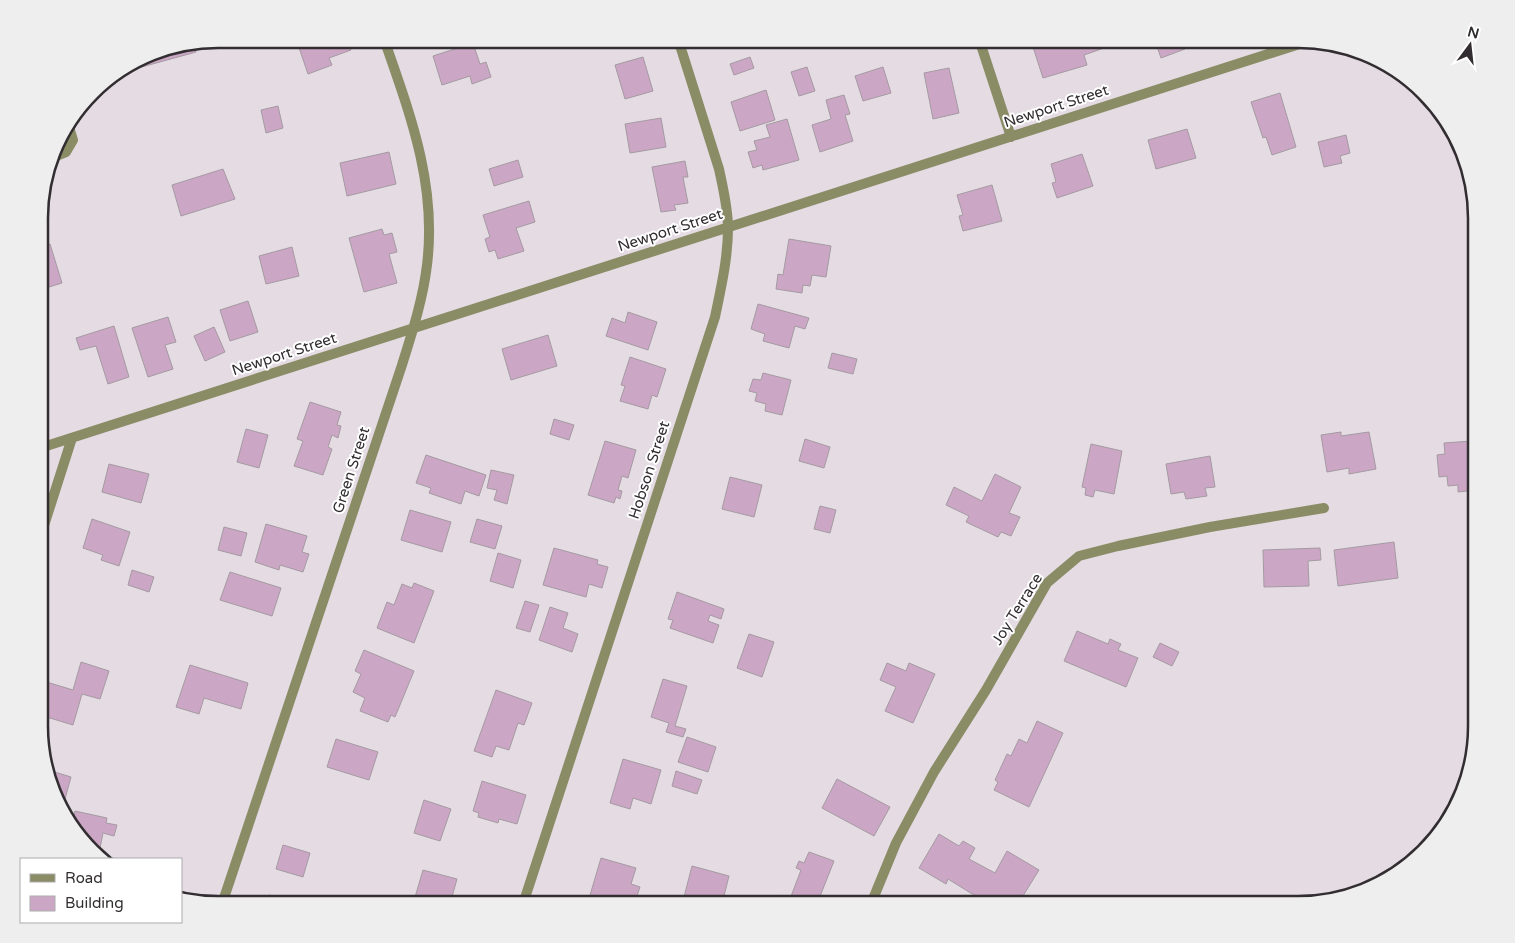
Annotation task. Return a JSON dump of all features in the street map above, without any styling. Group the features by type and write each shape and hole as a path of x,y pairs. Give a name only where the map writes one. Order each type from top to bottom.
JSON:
{"street":[{"name":"Green Street","path":"225,896 413,328 427,267 429,216 427,189 415,131 387,48"},
{"name":"Hobson Street","path":"526,896 715,317 724,275 728,227 719,170 681,48"},
{"path":"983,48 1011,136"},
{"name":"Newport Street","path":"48,446 1287,48"},
{"path":"59,155 66,152 73,140 70,132"},
{"path":"48,513 72,438"},
{"name":"Joy Terrace","path":"875,895 896,843 934,772 986,690 1047,583 1079,556 1210,527 1324,508"}],"building":[{"path":"299,48 350,48 351,50 329,58 332,65 308,74"},
{"path":"458,48 475,48 480,64 486,62 491,77 472,84 470,76 442,85 433,56"},
{"path":"1033,48 1104,48 1084,55 1087,65 1043,78"},
{"path":"1157,48 1185,49 1161,58"},
{"path":"195,49 196,52 138,68 152,60 173,53"},
{"path":"643,57 653,91 625,99 615,65"},
{"path":"750,57 754,68 734,75 730,64"},
{"path":"807,67 815,91 799,96 791,72"},
{"path":"883,67 891,93 863,101 855,76"},
{"path":"949,68 959,113 933,119 924,73"},
{"path":"766,90 775,120 740,131 731,102"},
{"path":"1280,93 1296,147 1272,155 1266,137 1263,138 1251,102"},
{"path":"844,95 850,114 845,115 853,141 820,152 812,125 831,119 826,100"},
{"path":"278,106 283,128 266,133 261,110"},
{"path":"661,118 666,147 630,153 625,124"},
{"path":"787,119 799,160 763,170 762,165 753,168 748,152 757,150 754,141 770,137 766,125"},
{"path":"1187,129 1196,158 1156,169 1148,140"},
{"path":"1346,135 1350,153 1340,156 1342,163 1324,167 1318,142"},
{"path":"389,152 396,184 347,196 340,163"},
{"path":"1082,154 1093,186 1057,198 1052,183 1056,182 1051,164"},
{"path":"518,160 523,177 494,186 489,169"},
{"path":"685,161 688,177 683,177 688,203 674,205 676,210 661,212 652,167"},
{"path":"223,169 235,199 181,216 172,185"},
{"path":"992,185 1002,221 963,231 959,216 963,215 957,195"},
{"path":"529,201 535,222 516,228 524,251 498,259 495,250 489,252 485,239 490,237 483,215"},
{"path":"382,229 384,235 392,233 397,252 389,254 397,283 364,292 349,238"},
{"path":"789,239 831,246 826,277 812,275 810,286 803,285 802,293 776,289 778,274 783,275"},
{"path":"50,244 62,283 49,287 48,284 48,245"},
{"path":"292,247 299,276 266,284 259,256"},
{"path":"248,301 258,332 230,341 220,310"},
{"path":"758,304 809,318 805,329 795,326 789,348 763,341 765,334 751,329"},
{"path":"628,312 657,322 648,350 606,336 612,318 625,323"},
{"path":"168,317 176,342 165,345 173,369 148,377 132,328"},
{"path":"114,326 129,377 108,384 96,346 80,350 76,338"},
{"path":"214,327 225,352 205,361 194,336"},
{"path":"548,335 557,366 511,380 502,349"},
{"path":"832,353 857,359 853,374 828,368"},
{"path":"630,357 666,369 657,397 652,395 648,409 620,401 625,386 621,385"},
{"path":"763,373 791,380 782,415 765,411 766,404 755,401 757,393 749,391 753,379 761,380"},
{"path":"310,402 341,412 337,425 341,426 338,438 332,435 328,447 332,449 323,475 294,466 303,441 297,439"},
{"path":"554,419 574,425 569,440 550,434"},
{"path":"246,429 268,435 259,468 237,462"},
{"path":"1341,432 1341,436 1369,432 1376,469 1349,474 1349,468 1327,472 1321,435"},
{"path":"805,439 830,447 824,468 799,461"},
{"path":"605,441 636,450 628,478 622,476 618,490 622,491 620,499 616,497 614,503 588,495"},
{"path":"1467,441 1467,491 1458,492 1458,485 1448,486 1447,476 1439,477 1437,455 1445,454 1444,443"},
{"path":"1091,444 1122,451 1114,494 1095,490 1093,497 1085,495 1086,488 1082,487"},
{"path":"426,455 486,475 479,496 465,491 461,504 429,493 431,488 416,483"},
{"path":"1210,456 1215,487 1205,488 1207,496 1186,499 1184,492 1171,494 1166,464"},
{"path":"109,464 149,474 141,503 102,492"},
{"path":"491,470 514,475 507,504 494,500 497,490 487,488"},
{"path":"995,474 1021,487 1009,513 1020,517 1011,536 1001,532 998,537 966,522 969,516 946,505 954,487 982,501"},
{"path":"730,477 762,485 754,517 722,509"},
{"path":"820,506 836,510 830,533 814,529"},
{"path":"410,510 451,522 442,552 401,540"},
{"path":"92,519 130,532 119,566 101,560 103,555 83,548"},
{"path":"477,519 502,526 495,549 470,542"},
{"path":"266,524 307,536 302,552 309,554 303,572 280,565 279,570 255,562"},
{"path":"224,527 247,533 241,556 218,550"},
{"path":"1394,542 1398,578 1338,586 1334,550"},
{"path":"554,548 598,560 597,564 608,567 602,588 589,584 586,597 543,585"},
{"path":"1320,548 1321,560 1308,561 1309,586 1264,587 1263,550"},
{"path":"498,553 521,560 513,588 490,581"},
{"path":"132,570 154,577 149,592 128,585"},
{"path":"230,572 281,588 272,616 220,600"},
{"path":"414,583 434,591 414,643 377,628 387,602 394,605 402,584 412,588"},
{"path":"677,592 724,609 721,619 710,615 708,621 719,625 713,643 670,628 673,620 668,619"},
{"path":"525,601 539,605 530,632 516,628"},
{"path":"550,607 568,613 563,628 578,634 572,652 539,640"},
{"path":"1077,631 1108,644 1110,639 1121,644 1118,650 1138,658 1126,687 1064,661"},
{"path":"749,634 774,642 762,677 737,668"},
{"path":"1160,643 1179,652 1172,666 1153,657"},
{"path":"364,650 414,671 395,717 391,715 388,722 360,711 365,698 353,692 361,674 355,671"},
{"path":"81,662 109,671 100,699 82,694 73,725 48,717 48,682 73,690"},
{"path":"887,663 906,671 909,663 935,674 913,723 885,711 896,687 880,680"},
{"path":"190,665 248,683 241,709 204,698 199,714 176,707"},
{"path":"663,679 687,686 675,726 686,729 683,737 666,732 669,723 651,717"},
{"path":"496,690 532,703 524,725 518,723 509,750 496,746 492,757 474,751"},
{"path":"1037,721 1063,733 1029,807 994,790 998,782 995,780 1007,754 1011,756 1019,739 1027,743"},
{"path":"687,737 716,747 708,772 678,762"},
{"path":"336,739 378,752 369,780 327,767"},
{"path":"623,759 661,770 651,804 633,798 630,809 610,803"},
{"path":"676,771 702,780 697,794 672,786"},
{"path":"55,772 71,777 65,799 60,791"},
{"path":"837,779 890,807 874,836 822,808"},
{"path":"482,781 526,795 517,824 499,819 498,823 478,817 479,813 473,811"},
{"path":"424,800 451,809 440,841 414,833"},
{"path":"75,811 107,818 106,823 117,825 114,836 103,833 100,848 74,816"},
{"path":"939,834 959,846 963,841 975,848 969,859 995,873 1007,851 1039,870 1023,895 974,895 948,879 946,884 919,868"},
{"path":"283,845 310,853 303,877 276,869"},
{"path":"809,852 834,861 820,895 791,895 801,870 796,868 799,861 804,863"},
{"path":"601,858 636,868 631,884 640,887 637,896 590,896"},
{"path":"692,866 729,876 724,896 684,896"},
{"path":"423,870 457,879 452,896 415,896"}]}
